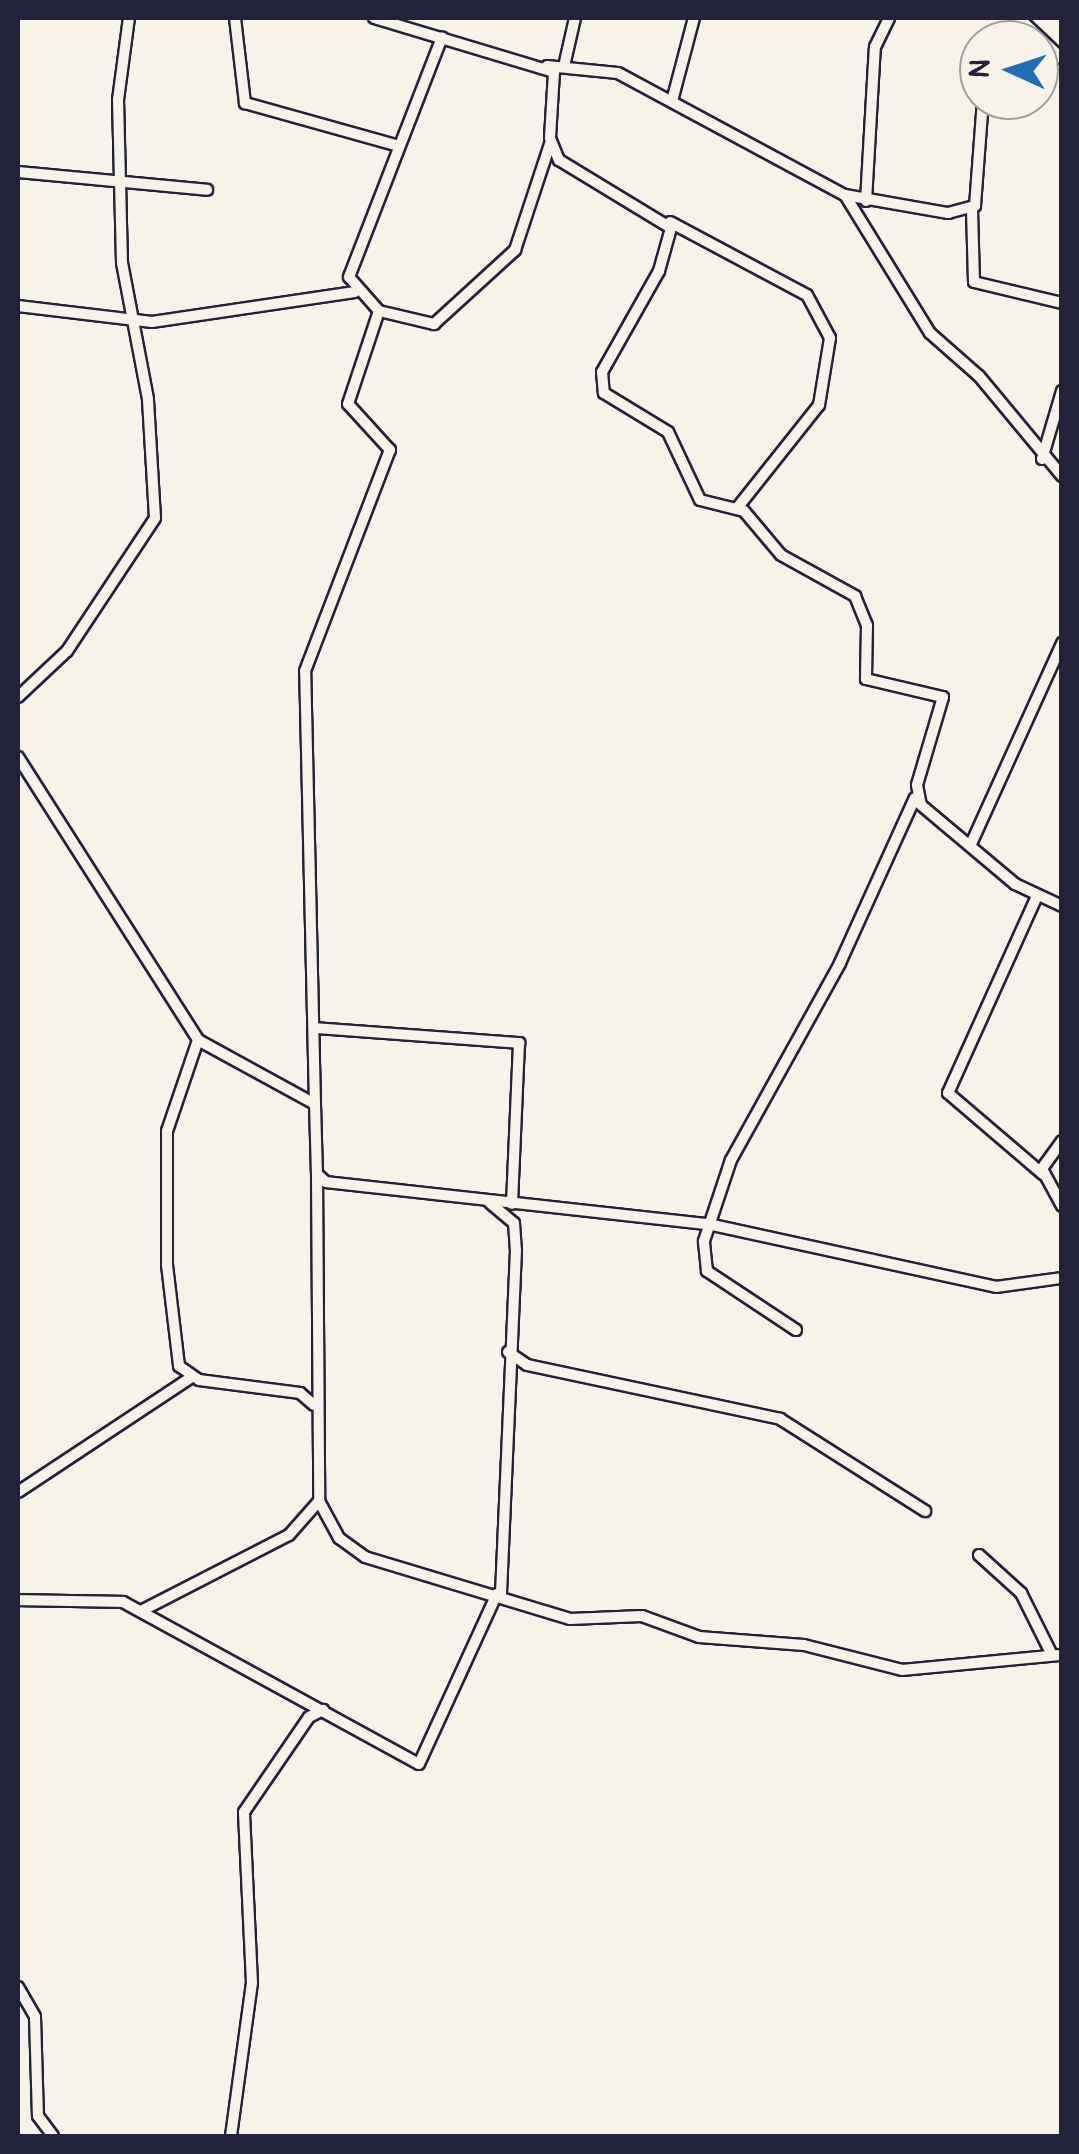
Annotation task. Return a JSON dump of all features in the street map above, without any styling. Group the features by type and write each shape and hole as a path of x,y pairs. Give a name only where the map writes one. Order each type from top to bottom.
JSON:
{"street":[{"path":"18,697 67,651 155,518 120,181 129,18"},
{"path":"235,18 245,103 399,146"},
{"path":"374,18 547,66 566,62 603,67 672,100 845,195 866,201 972,210"},
{"path":"566,62 575,18"},
{"path":"672,100 694,18"},
{"path":"866,201 875,47 888,18"},
{"path":"1019,18 1062,59"},
{"path":"442,37 351,268 355,292 379,310 434,324 515,250 550,144 559,84 547,66"},
{"path":"981,120 972,210 974,282 1062,303"},
{"path":"550,144 568,169 807,295 830,338 820,404 737,508"},
{"path":"18,172 206,190"},
{"path":"845,195 930,333 979,376 1042,460 1062,476"},
{"path":"670,222 664,258 600,387 668,432 700,500 737,508 781,555 855,596 867,625 866,679 943,698 916,792 840,963 731,1160 708,1224 703,1267 796,1330"},
{"path":"18,306 136,322 355,292"},
{"path":"379,310 348,404 390,450 305,670 317,1174 314,1405 319,1502 331,1528 365,1556 594,1624 642,1616 699,1637 804,1645 902,1670 1057,1655 1021,1593 978,1555"},
{"path":"1042,460 1062,391"},
{"path":"971,844 1062,642"},
{"path":"18,757 198,1040 315,1104"},
{"path":"916,792 971,844 1037,896 1062,906"},
{"path":"1037,896 948,1092 1043,1174 1062,1206"},
{"path":"18,1600 112,1600 140,1611 323,1710 398,1757 425,1762 499,1594 514,1222 518,1205 519,1043 315,1028"},
{"path":"166,1386 179,1366 167,1265 167,1131 198,1040"},
{"path":"1043,1174 1043,1158 1062,1141"},
{"path":"317,1174 344,1186 708,1224 971,1283 1062,1278"},
{"path":"489,1203 514,1222"},
{"path":"508,1352 521,1362 780,1419 925,1510"},
{"path":"508,1374 521,1362"},
{"path":"179,1366 192,1377"},
{"path":"18,1492 166,1386 192,1377 300,1392 314,1405"},
{"path":"140,1611 304,1526 319,1502"},
{"path":"304,1526 331,1528"},
{"path":"231,2136 252,1983 244,1812 309,1716 323,1710"},
{"path":"18,1987 36,2017 38,2116 53,2136"}]}
